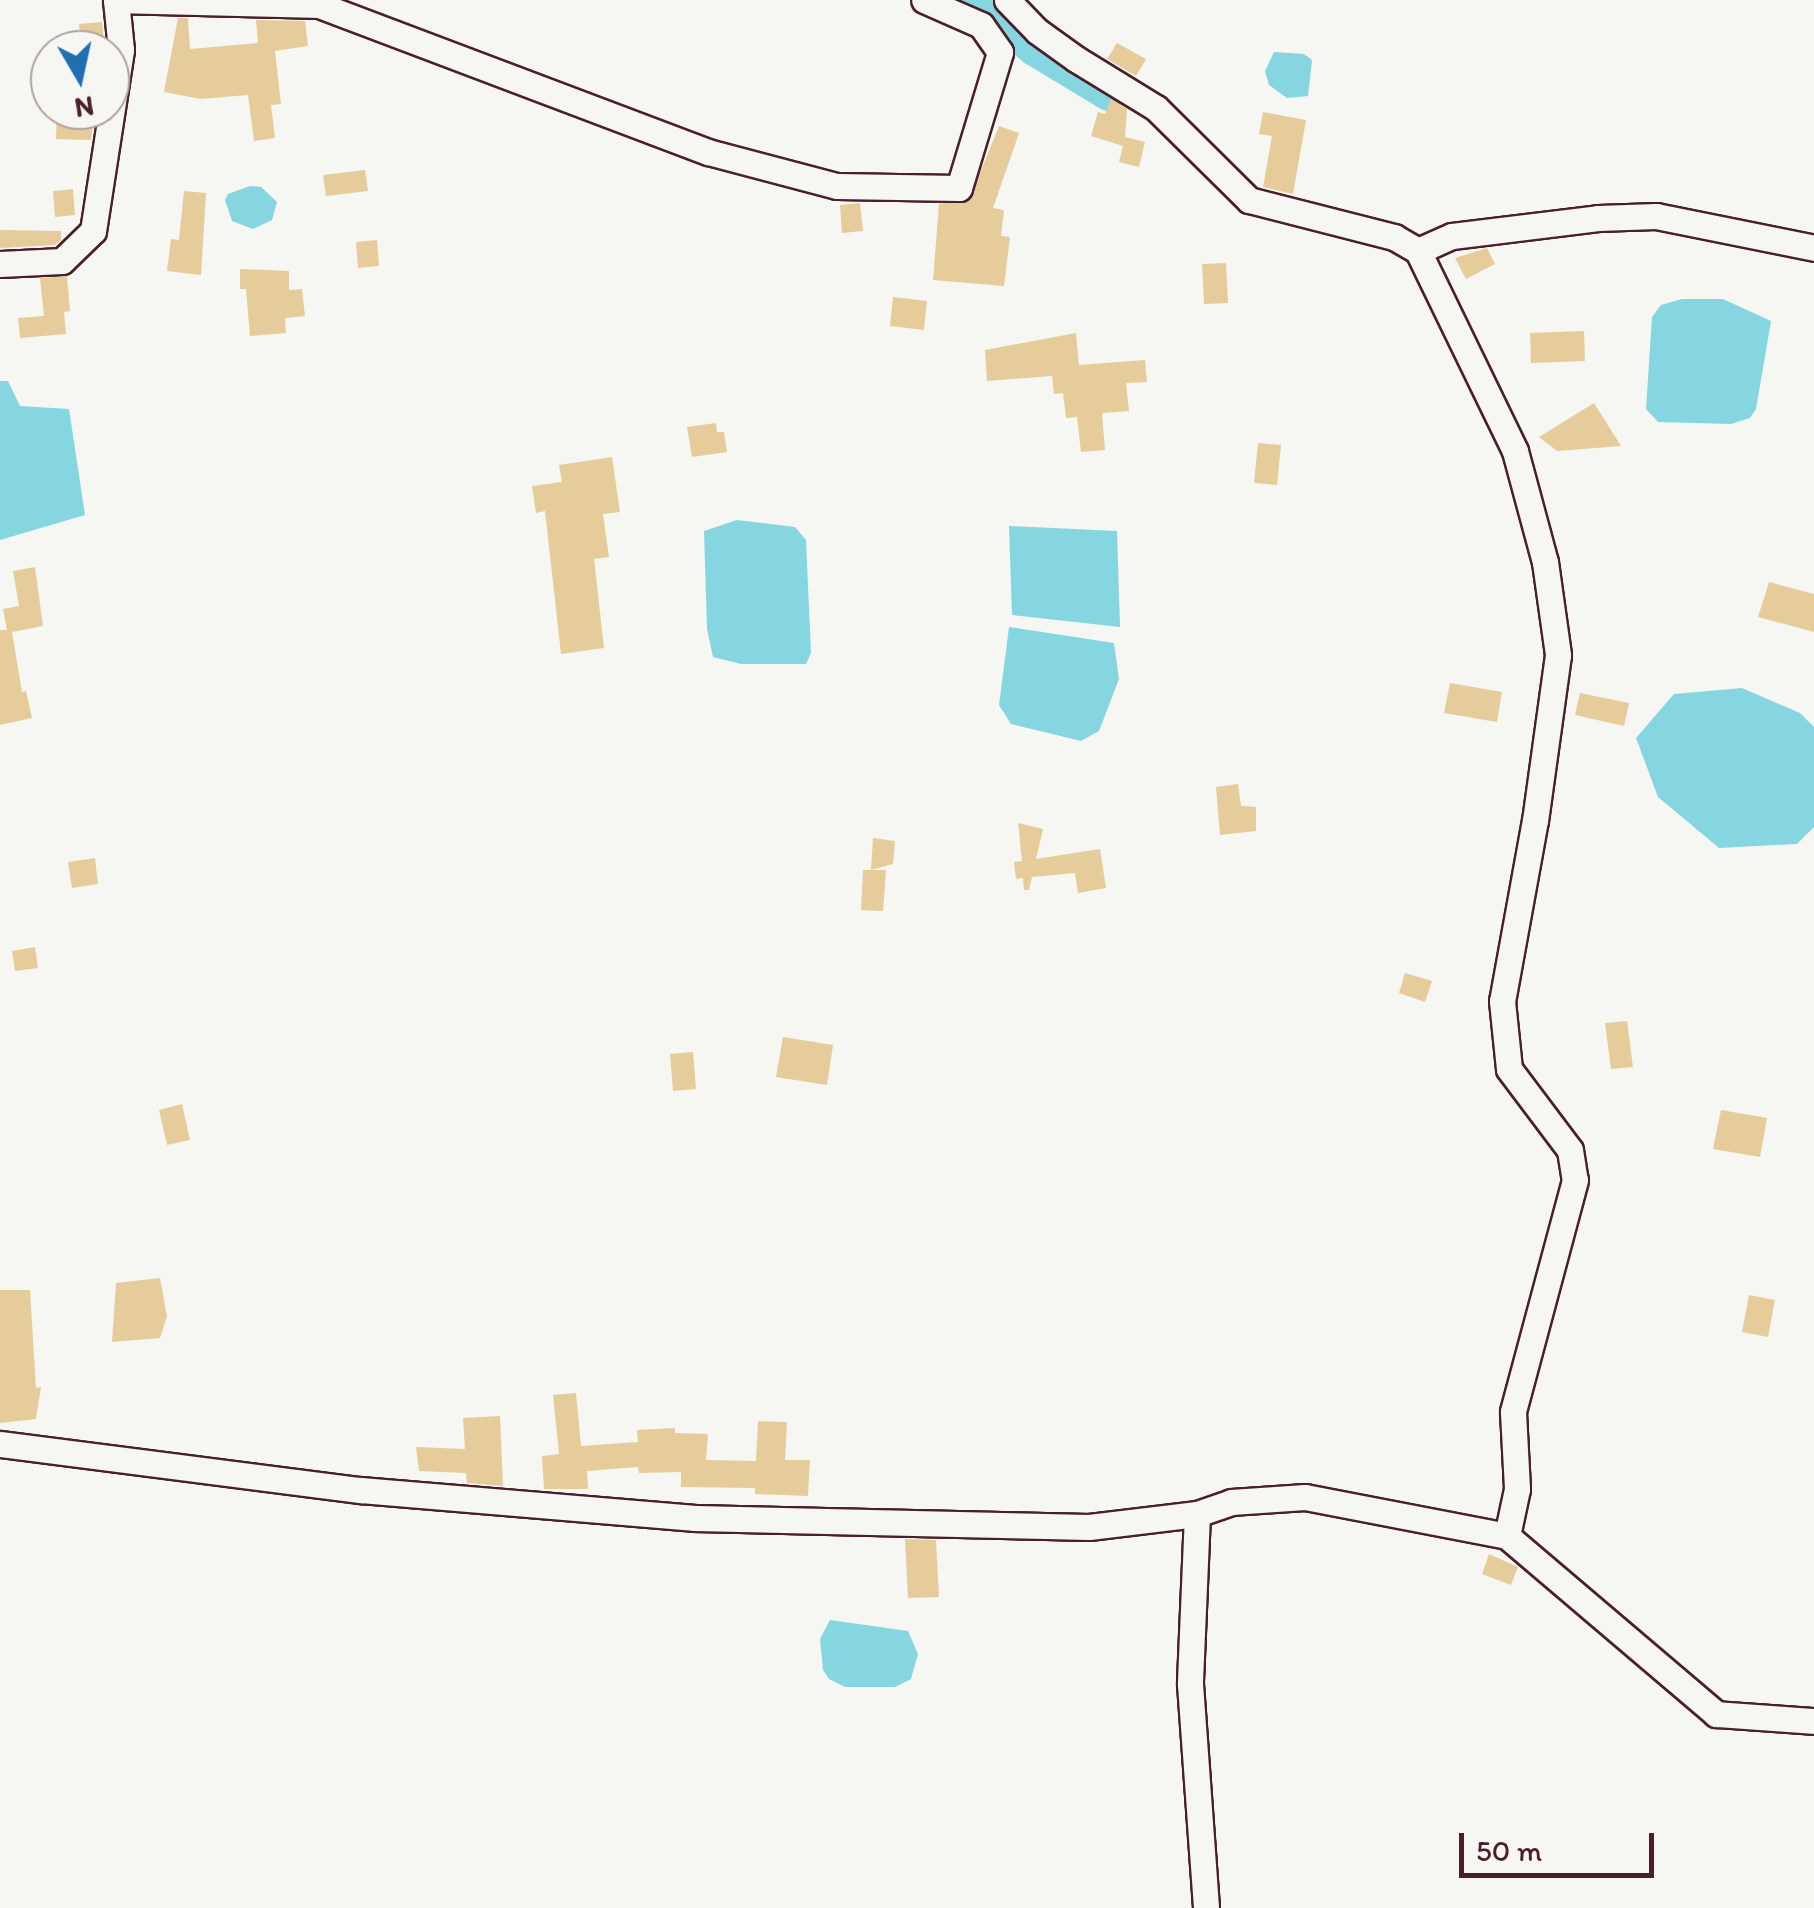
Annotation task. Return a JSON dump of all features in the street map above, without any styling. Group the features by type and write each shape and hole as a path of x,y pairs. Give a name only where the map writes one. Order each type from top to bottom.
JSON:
{"street":[{"path":"0,264 62,262 93,231 122,50 116,0 319,5 708,152 837,186 959,188 1000,52 981,25 924,0"},
{"path":"1006,0 1076,59 1156,108 1249,200 1394,236 1418,251 1516,451 1544,562 1558,654 1535,820 1502,1002 1509,1069 1570,1150 1576,1180 1513,1412 1516,1489 1507,1536"},
{"path":"1418,251 1452,236 1656,216 1814,248"},
{"path":"0,1444 360,1490 694,1518 1089,1528 1197,1514 1231,1502 1304,1497 1507,1536 1716,1714 1814,1721"},
{"path":"1197,1514 1190,1684 1206,1908"}],"water":[{"path":"1274,52 1304,54 1312,60 1308,96 1287,98 1269,85 1265,71"},
{"path":"250,186 261,187 277,202 272,220 253,229 232,221 225,200 228,194"},
{"path":"1682,299 1723,299 1771,321 1756,409 1750,418 1731,424 1658,422 1646,409 1652,317 1661,305"},
{"path":"0,381 8,381 20,406 69,409 85,515 0,540"},
{"path":"737,520 795,527 806,540 811,653 806,664 741,664 713,657 707,629 704,531"},
{"path":"1009,526 1117,531 1120,627 1012,615"},
{"path":"1009,627 1114,643 1119,679 1099,731 1081,741 1011,724 999,705"},
{"path":"1742,688 1800,713 1814,727 1814,827 1797,844 1719,848 1658,797 1636,738 1674,694"},
{"path":"830,1620 908,1631 918,1654 911,1679 895,1687 845,1687 829,1679 823,1670 820,1639"}],"building":[{"path":"178,18 188,18 190,49 258,43 256,20 305,21 308,46 275,51 281,104 271,105 275,138 254,141 248,95 201,99 164,92"},
{"path":"102,22 103,30 80,30 79,24"},
{"path":"1117,43 1146,59 1136,76 1107,59"},
{"path":"1111,99 1127,109 1125,137 1145,142 1139,167 1119,162 1123,146 1091,136 1098,112 1105,114"},
{"path":"1263,112 1306,120 1293,194 1263,187 1272,136 1259,134"},
{"path":"999,126 1019,133 993,208 1004,210 1001,236 1010,237 1004,286 933,280 939,204 969,200"},
{"path":"56,130 92,130 91,140 56,139"},
{"path":"365,170 368,191 326,196 323,175"},
{"path":"73,189 75,215 55,217 53,191"},
{"path":"184,191 206,193 201,275 167,271 171,239 179,240"},
{"path":"860,203 863,231 842,233 840,205"},
{"path":"0,230 61,231 61,240 55,245 0,248"},
{"path":"377,240 379,266 358,268 356,242"},
{"path":"1487,248 1495,264 1466,279 1455,258"},
{"path":"1226,263 1228,303 1204,304 1202,264"},
{"path":"240,269 289,271 289,290 302,289 305,316 285,318 286,333 250,336"},
{"path":"67,276 70,311 64,312 66,334 20,338 18,318 44,316 40,278"},
{"path":"893,297 927,301 924,330 890,326"},
{"path":"1584,331 1585,361 1531,363 1530,333"},
{"path":"1076,333 1079,365 1145,360 1147,382 1126,383 1129,411 1102,413 1105,450 1081,452 1077,417 1066,418 1063,393 1054,394 1052,376 987,381 985,350"},
{"path":"1594,403 1621,446 1557,451 1539,437"},
{"path":"716,423 717,432 724,432 727,452 692,457 687,427"},
{"path":"1258,443 1281,445 1277,485 1254,483"},
{"path":"612,457 620,512 603,514 609,557 594,559 604,648 561,654 545,511 536,513 532,486 562,482 559,465"},
{"path":"35,567 43,626 12,632 22,692 26,691 32,718 0,725 0,630 7,630 3,609 19,606 13,571"},
{"path":"1769,582 1814,594 1814,632 1758,617"},
{"path":"1450,683 1502,692 1497,722 1444,713"},
{"path":"1580,693 1629,703 1624,726 1575,715"},
{"path":"1238,784 1241,806 1256,807 1256,831 1220,835 1216,787"},
{"path":"1018,823 1043,829 1036,859 1100,849 1106,888 1078,893 1075,873 1032,877 1029,890 1024,890 1023,878 1016,879 1014,862 1022,861"},
{"path":"873,838 895,841 893,864 871,870"},
{"path":"95,858 98,884 72,888 68,862"},
{"path":"863,870 886,870 883,911 861,910"},
{"path":"35,947 38,968 15,971 12,951"},
{"path":"1405,973 1432,981 1425,1002 1399,993"},
{"path":"1627,1021 1633,1067 1611,1069 1605,1023"},
{"path":"783,1037 833,1045 827,1085 776,1077"},
{"path":"693,1052 696,1089 673,1091 670,1054"},
{"path":"182,1104 190,1140 167,1145 159,1110"},
{"path":"1721,1110 1767,1118 1760,1157 1713,1149"},
{"path":"160,1278 167,1316 160,1338 112,1342 116,1283"},
{"path":"0,1290 30,1290 36,1388 41,1387 36,1419 0,1423"},
{"path":"1749,1295 1775,1300 1768,1337 1742,1332"},
{"path":"576,1393 581,1446 638,1442 637,1430 675,1428 675,1433 708,1434 706,1460 756,1461 758,1421 787,1422 785,1460 810,1460 808,1496 755,1494 755,1488 681,1487 681,1472 639,1473 638,1467 587,1471 588,1489 544,1489 542,1456 559,1454 553,1395"},
{"path":"500,1416 503,1486 467,1483 466,1473 419,1471 416,1447 465,1449 463,1418"},
{"path":"905,1539 936,1540 939,1597 908,1598"},
{"path":"1489,1554 1518,1567 1511,1585 1482,1574"}],"waterway":[{"path":"972,0 1032,51 1108,97"}]}
